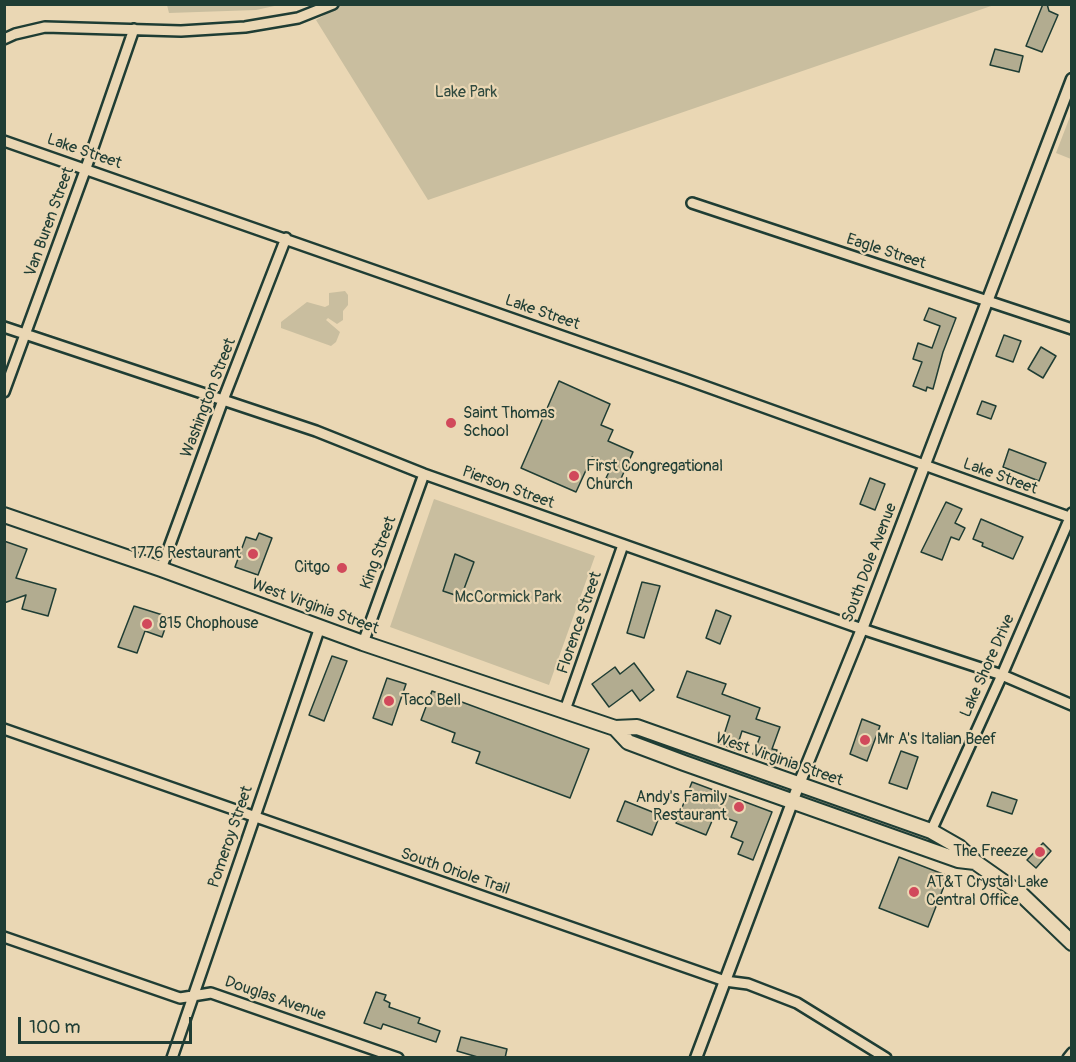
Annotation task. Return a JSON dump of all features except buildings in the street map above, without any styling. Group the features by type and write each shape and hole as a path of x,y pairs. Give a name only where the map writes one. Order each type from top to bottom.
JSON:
{"main road":[{"name":"West Virginia Street","path":"4,515 161,569 363,643 615,728 637,727 931,831 959,847 975,862 1022,895 1071,943"},
{"name":"West Virginia Street","path":"615,728 628,742 684,763 958,860 975,862"},
{"path":"684,763 690,746"}],"street":[{"path":"4,39 45,27 182,31 245,27 298,18 333,4"},
{"name":"Van Buren Street","path":"4,392 134,29"},
{"name":"South Dole Avenue","path":"696,1058 1071,79"},
{"name":"Lake Street","path":"4,141 286,238 923,465 1070,515"},
{"name":"Eagle Street","path":"692,203 1071,329"},
{"name":"Washington Street","path":"161,569 286,238"},
{"name":"Pierson Street","path":"4,327 316,431 424,474 623,545 862,629 1002,675 1071,705"},
{"name":"King Street","path":"363,643 424,474"},
{"name":"Lake Shore Drive","path":"931,831 1002,675 1070,515"},
{"name":"Florence Street","path":"565,710 623,545"},
{"name":"Pomeroy Street","path":"172,1058 320,627"},
{"name":"South Oriole Trail","path":"4,729 725,981 748,984 797,1003 836,1028 872,1047 886,1058"},
{"name":"Douglas Avenue","path":"4,937 180,998 211,993 398,1058"},
{"path":"867,1058 872,1047"},
{"path":"1068,1058 1071,1053"}],"green space":[{"path":"167,4 279,5 256,10 169,13"},
{"name":"Lake Park","path":"341,5 994,5 428,200 316,20"},
{"path":"1071,114 1071,159 1056,153"},
{"path":"345,291 348,295 348,305 343,311 343,320 337,324 328,318 326,320 340,332 336,342 331,346 281,328 281,322 307,302 325,307 329,305 329,293"},
{"name":"McCormick Park","path":"434,499 595,556 549,685 390,627"}],"place":[{"name":"Saint Thomas School","path":"451,423"},
{"name":"First Congregational Church","path":"574,476"},
{"name":"1776 Restaurant","path":"253,554"},
{"name":"Citgo","path":"342,568"},
{"name":"815 Chophouse","path":"147,624"},
{"name":"Taco Bell","path":"389,701"},
{"name":"Mr A's Italian Beef","path":"865,740"},
{"name":"Andy's Family Restaurant","path":"739,807"},
{"name":"The Freeze","path":"1040,852"},
{"name":"AT&T Crystal Lake Central Office","path":"914,892"}]}
